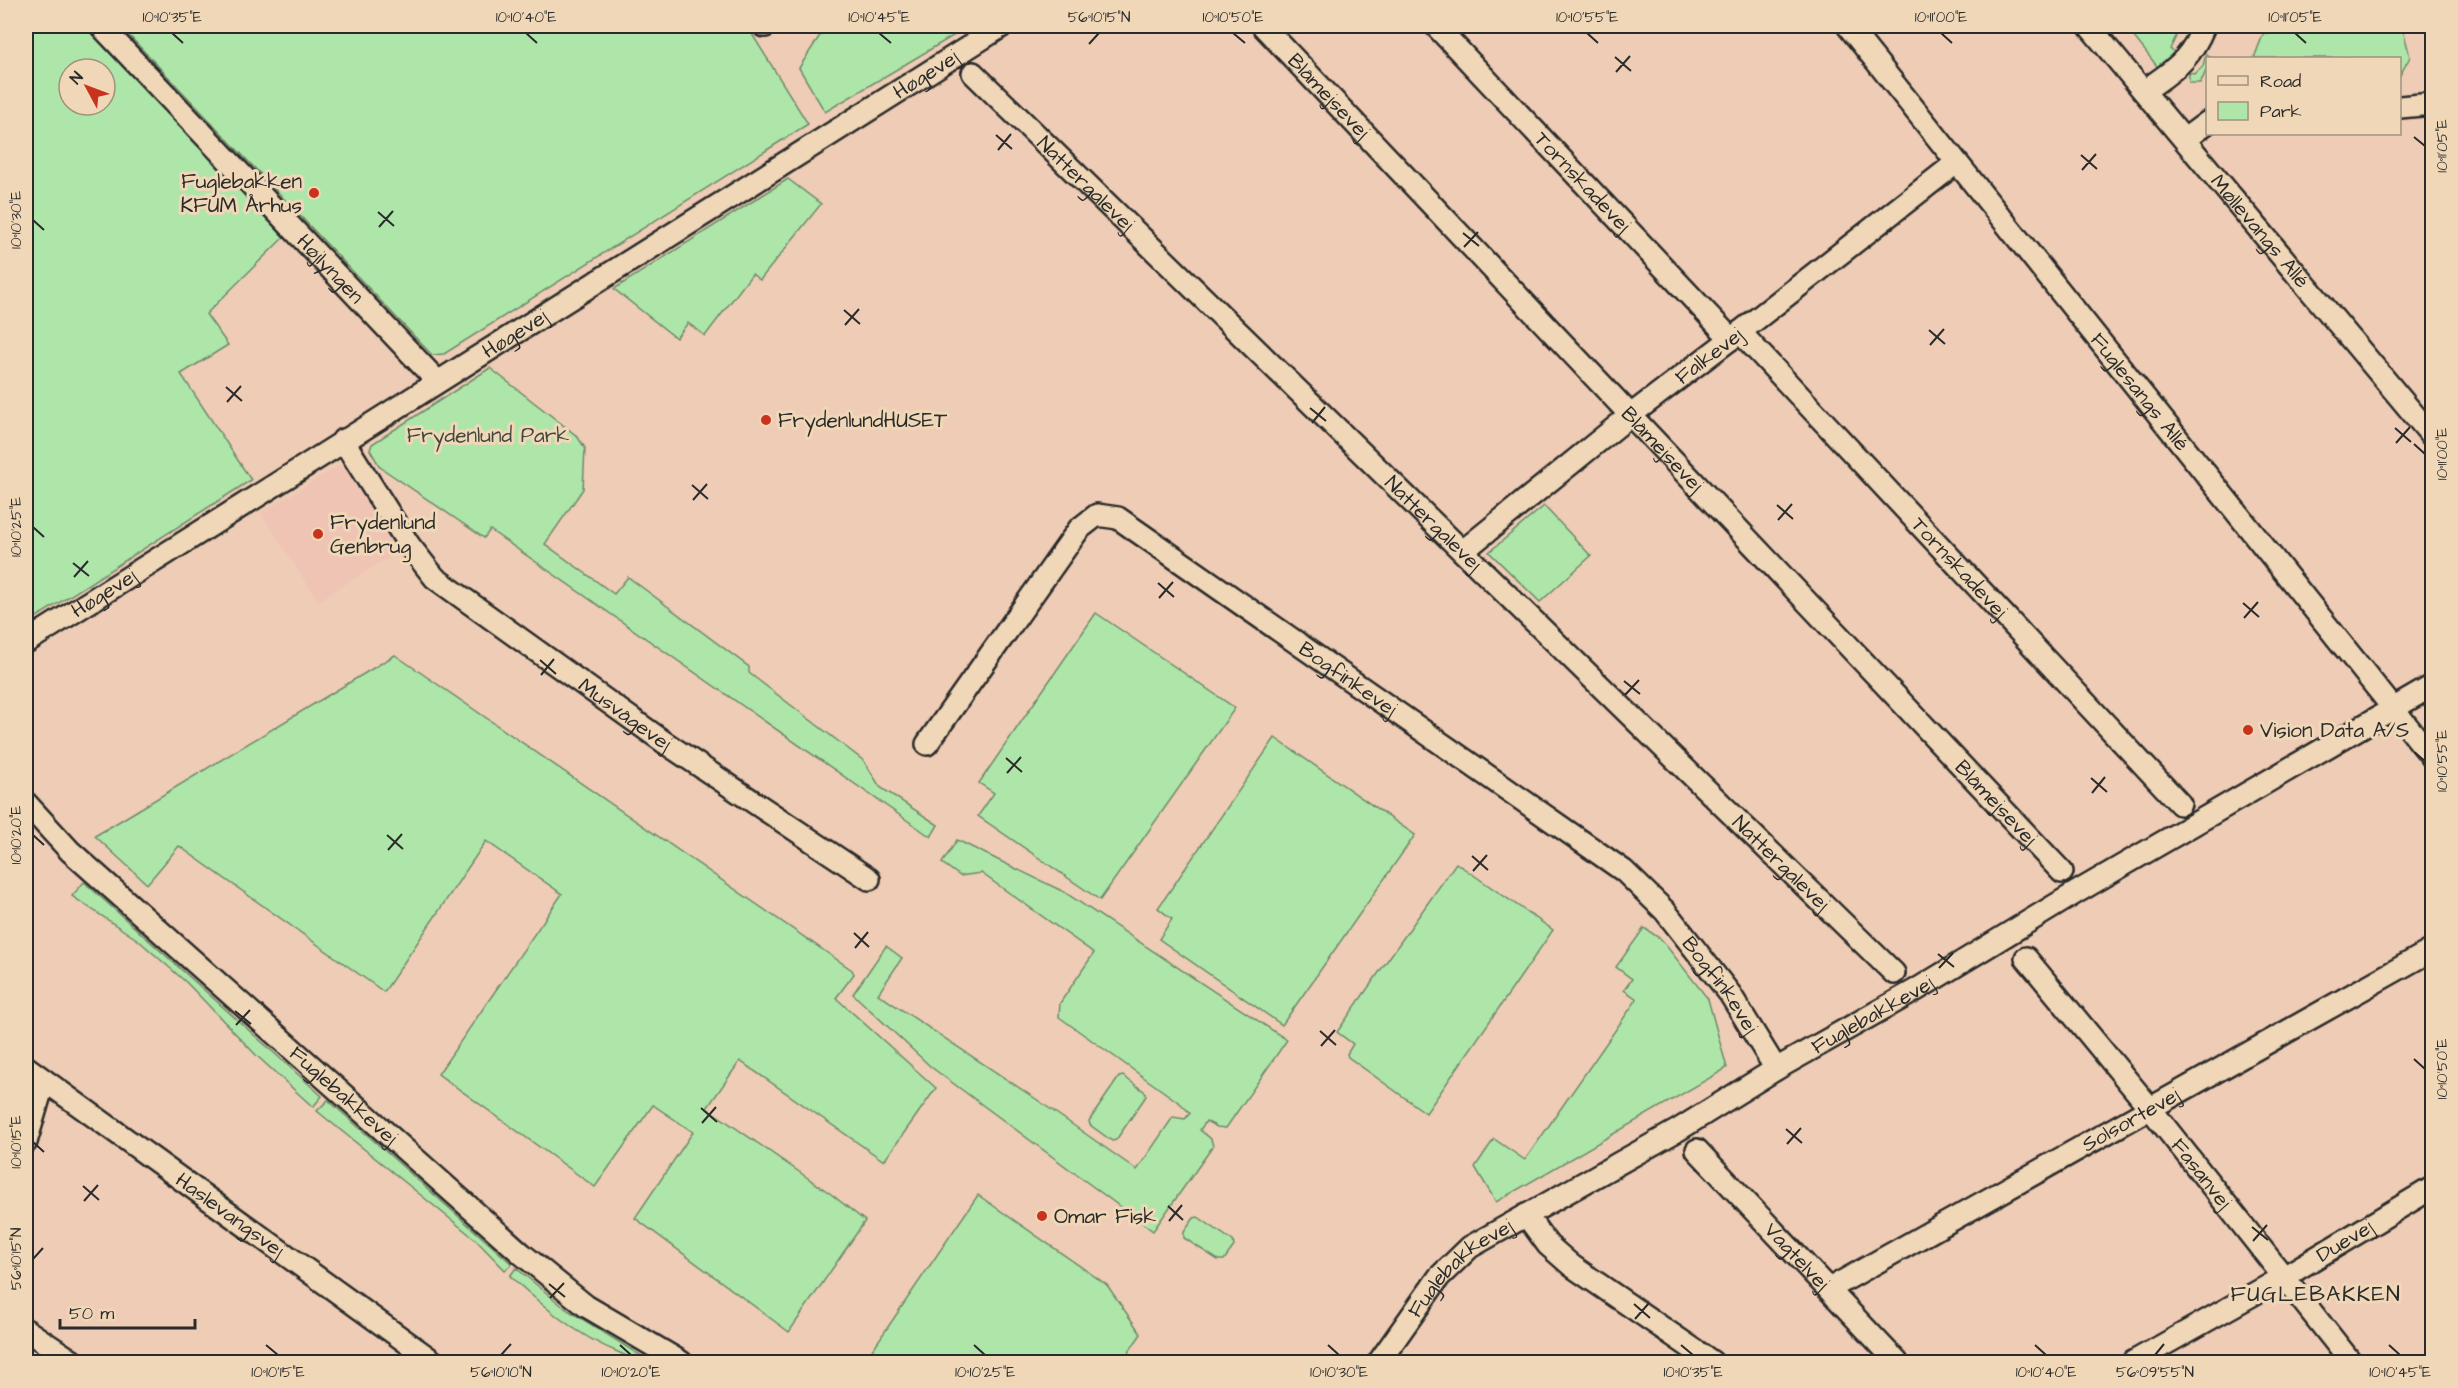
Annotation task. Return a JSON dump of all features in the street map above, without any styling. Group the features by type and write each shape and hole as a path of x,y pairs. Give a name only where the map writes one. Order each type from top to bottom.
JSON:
{"street":[{"name":"Højlyngen","path":"101,26 437,381"},
{"name":"Høgevej","path":"26,642 1002,26"},
{"name":"Blåmejsevej","path":"1263,26 1632,414 2062,872"},
{"name":"Tornskadevej","path":"1436,26 1736,336 2180,804"},
{"name":"Fuglesangs Allé","path":"1848,26 2433,757"},
{"name":"Møllevangs Allé","path":"2089,26 2195,131 2433,436"},
{"name":"Møllevangs Allé","path":"2105,26 2433,418"},
{"path":"2154,84 2181,65 2196,46 2204,26"},
{"name":"Nattergalevej","path":"973,73 1894,973"},
{"path":"2401,107 2433,104"},
{"name":"Falkevej","path":"1463,551 1632,414 1736,336 1956,163"},
{"name":"Musvågevej","path":"343,440 409,545 435,578 664,742 869,879"},
{"name":"Bogfinkevej","path":"927,744 1078,529 1097,515 1118,518 1624,871 1665,911 1730,994 1776,1070"},
{"name":"Fuglebakkevej","path":"1379,1362 1439,1277 1470,1247 1678,1130 2078,892 2433,686"},
{"name":"Fuglebakkevej","path":"26,803 70,851 522,1254 586,1306 681,1362"},
{"name":"Solsortevej","path":"1829,1289 2433,950"},
{"name":"Fasanvej","path":"2026,958 2150,1108 2351,1362"},
{"name":"Haslevangsvej","path":"26,1067 434,1362"},
{"path":"26,1142 44,1082"},
{"name":"Vagtelvej","path":"1697,1150 1897,1362"},
{"name":"Duevej","path":"2133,1362 2284,1277 2433,1188"},
{"path":"1527,1215 1548,1245 1572,1266 1712,1362"},
{"path":"26,1330 74,1362"}],"shaded area":[{"path":"341,464 399,551 318,601 261,513"}],"green space":[{"path":"26,26 87,26 116,57 57,57 57,117 117,117 117,58 284,237 206,314 228,345 181,374 251,480 26,624"},
{"path":"120,26 747,26 808,124 444,354 432,355"},
{"path":"826,26 949,26 963,30 825,112 799,68"},
{"path":"2140,26 2181,26 2170,49 2179,56 2160,70 2134,37"},
{"path":"2274,26 2402,26 2410,57 2401,73 2401,57 2254,57 2264,32 2269,34"},
{"path":"2206,54 2210,57 2206,57 2206,70 2202,80 2200,83 2189,83 2189,73 2195,74 2203,66"},
{"path":"788,179 821,204 760,280 752,274 705,336 688,323 676,338 614,289"},
{"name":"Frydenlund Park","path":"490,368 577,436 585,448 583,489 545,544 614,594 628,577 749,667 749,673 864,761 880,787 938,825 931,837 490,530 484,538 380,467 370,450 372,444"},
{"path":"1544,506 1591,556 1540,602 1489,552"},
{"path":"1096,613 1235,708 1100,900 978,816 994,793 979,783"},
{"path":"395,655 852,970 854,974 836,998 936,1088 884,1161 740,1061 707,1108 831,1194 865,1221 789,1332 635,1218 693,1132 653,1105 595,1187 438,1074 562,894 486,841 384,992 179,846 147,884 95,836"},
{"path":"1275,738 1415,835 1282,1025 1159,939 1172,919 1158,908"},
{"path":"957,840 1064,892 1287,1040 1226,1128 1217,1127 1206,1121 1200,1130 1211,1139 1213,1146 1153,1231 931,1067 853,994 886,946 902,958 878,994 1036,1099 1137,1170 1173,1117 1185,1119 1190,1113 1181,1104 1059,1017 1060,1003 1094,953 981,873 960,876 942,863"},
{"path":"1456,863 1553,930 1426,1113 1348,1057 1347,1054 1353,1044 1337,1032"},
{"path":"84,882 322,1096 313,1107 256,1055 187,983 138,940 72,896"},
{"path":"1644,928 1661,939 1708,999 1727,1068 1496,1202 1475,1167 1494,1139 1525,1160 1637,999 1624,990 1632,979 1616,967"},
{"path":"1123,1076 1145,1092 1146,1096 1116,1140 1112,1141 1090,1125 1089,1121 1119,1077"},
{"path":"328,1100 512,1264 505,1270 475,1239 317,1111"},
{"path":"978,1195 1107,1285 1141,1334 1123,1360 1125,1362 864,1362"},
{"path":"1198,1217 1233,1241 1234,1246 1224,1260 1218,1260 1184,1238 1184,1232 1194,1218"},
{"path":"516,1268 566,1309 651,1362 631,1358 575,1329 548,1310 510,1276"}],"place":[{"name":"Fuglebakken KFUM Århus","path":"314,193"},
{"name":"FrydenlundHUSET","path":"766,420"},
{"name":"Frydenlund Genbrug","path":"318,534"},
{"name":"Vision Data A/S","path":"2248,730"},
{"name":"Omar Fisk","path":"1042,1216"}],"district":[{"name":"FUGLEBAKKEN","path":"2316,1294"}]}
